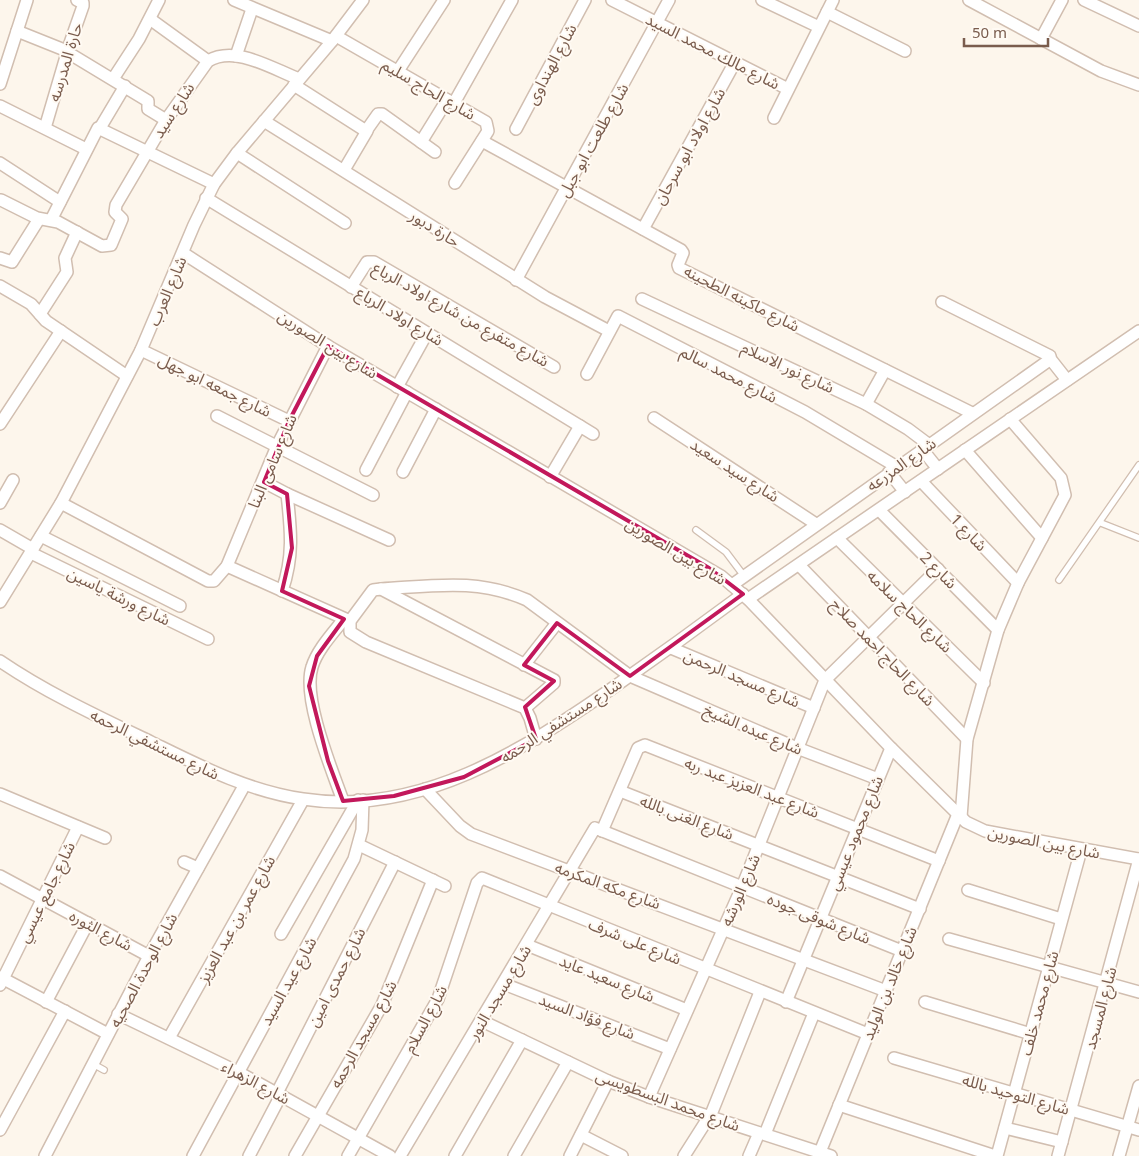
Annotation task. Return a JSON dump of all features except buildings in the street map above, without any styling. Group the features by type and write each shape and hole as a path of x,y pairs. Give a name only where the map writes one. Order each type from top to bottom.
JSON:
{"street":[{"path":"0,84 3,69 27,0"},
{"name":"حارة المدرسه","path":"45,128 83,6 83,3 77,0"},
{"path":"113,79 150,19 159,0"},
{"name":"شارع العرب","path":"0,602 61,503 141,350 206,198 214,184 237,153 334,38 363,0"},
{"path":"398,71 444,0"},
{"path":"421,142 450,101 512,0"},
{"name":"شارع الهنداوى","path":"516,129 585,0"},
{"name":"شارع مالك محمد السيد","path":"612,0 788,89"},
{"name":"شارع طلعت ابو جبل","path":"516,280 669,0"},
{"path":"762,0 819,27"},
{"path":"774,118 833,0"},
{"path":"969,0 1115,78 1139,86"},
{"path":"1042,39 1062,0"},
{"path":"1084,0 1139,26"},
{"path":"236,56 244,3"},
{"name":"شارع الحاج سليم","path":"244,3 334,38 398,71 488,125 488,131 455,183"},
{"path":"827,12 905,52"},
{"path":"150,19 208,61 222,54 236,56 296,82 367,131"},
{"path":"17,31 67,53 125,86 148,101 150,104 148,109 166,120"},
{"name":"شارع سيد","path":"77,232 102,246 111,245 122,219 115,212 116,205 166,120 208,61"},
{"name":"شارع اولاد ابو سرحان","path":"643,229 734,62"},
{"path":"0,258 12,262 60,202 95,131 101,129 125,86"},
{"path":"0,106 86,149"},
{"path":"344,170 378,114 382,114 435,152"},
{"name":"حارة دبور","path":"264,121 516,280 609,331"},
{"path":"101,129 214,184"},
{"name":"شارع ماكينه الطحينه","path":"482,141 681,250 683,253 678,264 679,268 972,413"},
{"path":"237,153 345,224"},
{"path":"0,163 60,202"},
{"name":"شارع اولاد الرباع","path":"206,198 593,434"},
{"path":"1,200 77,232 65,258 68,272 40,314"},
{"name":"شارع بين الصورين","path":"183,253 328,346 709,568 746,597 891,748 960,816 978,829 1139,860"},
{"name":"شارع متفرع من شارع اولاد الرباع","path":"351,286 367,262 374,262 554,367"},
{"path":"0,286 31,304 61,331 127,376"},
{"name":"شارع نور الاسلام","path":"642,299 866,404 908,429 925,447 938,469"},
{"path":"942,302 1050,356 1051,361 1067,380"},
{"name":"شارع محمد سالم","path":"587,374 618,316 805,412 893,470"},
{"path":"0,424 61,331"},
{"name":"شارع المزرعه","path":"746,597 799,565 1139,331"},
{"path":"366,470 427,333"},
{"name":"شارع سامى البنا","path":"61,503 208,581 214,581 227,566 264,482 277,446 328,346"},
{"name":"شارع جمعه ابو جهل","path":"141,350 289,421"},
{"name":"شارع المزرعه","path":"732,585 972,413 1051,361"},
{"path":"866,404 885,370"},
{"path":"403,472 436,409"},
{"path":"217,416 373,495"},
{"name":"شارع سيد سعيد","path":"654,418 816,524"},
{"name":"شارع خالد بن الوليد","path":"826,1154 839,1105 939,861 960,816 967,740 998,630 1018,583 1065,495 1062,478 1010,419"},
{"path":"550,477 580,426"},
{"path":"965,450 1042,538"},
{"path":"893,470 905,492"},
{"name":"شارع 1","path":"921,481 1018,583"},
{"path":"264,482 389,540"},
{"path":"0,503 7,484"},
{"path":"282,591 289,570 292,548 287,494"},
{"name":"شارع 2","path":"879,510 998,630"},
{"name":"شارع ورشة ياسين","path":"0,530 32,551 208,639"},
{"path":"41,536 180,606"},
{"name":"شارع الحاج سلامه","path":"837,538 984,683"},
{"name":"شارع الحاج احمد صلاح","path":"799,565 967,740"},
{"path":"227,566 347,620"},
{"path":"825,680 938,568"},
{"name":"شارع عبده الشيخ","path":"382,589 459,584 496,588 527,600 630,676 797,748 878,780"},
{"path":"343,801 326,753 309,686 311,667 317,656 373,590 382,589 554,681 525,708"},
{"name":"شارع مستشفي الرحمه","path":"0,661 33,683 83,709 244,786 303,800 361,800 425,789 464,777 501,760 536,739 746,597"},
{"path":"347,620 350,632 366,642 525,708 536,739"},
{"path":"524,665 558,623"},
{"name":"شارع مسجد الرحمن","path":"671,648 814,708"},
{"name":"شارع الورشه","path":"649,1097 742,887 825,680"},
{"name":"شارع مسجد النور","path":"400,1156 504,984 593,829 600,830 620,791 638,748 642,745 647,746"},
{"name":"شارع عبد العزيز عبد ربه","path":"647,746 939,861"},
{"name":"شارع محمود عيسي","path":"786,1002 891,748"},
{"name":"شارع الوحدة الصحيه","path":"45,1156 149,956 244,786"},
{"name":"شارع مكه المكرمه","path":"425,789 465,830 886,991"},
{"name":"شارع الغنى بالله","path":"620,791 920,909"},
{"path":"0,794 105,838"},
{"name":"شارع عمر بن عبد العزيز","path":"169,1038 303,800"},
{"path":"281,934 361,800"},
{"name":"شارع عيد السيد","path":"193,1156 354,859 362,830 361,800"},
{"name":"شارع جامع عيسي","path":"1,980 78,827"},
{"name":"شارع شوقى جوده","path":"600,830 902,951"},
{"path":"359,845 445,886"},
{"name":"شارع محمد خلف","path":"996,1156 1080,850"},
{"name":"شارع المسجد","path":"1058,1156 1107,983 1139,860"},
{"path":"184,862 198,868"},
{"name":"شارع حمدى امين","path":"279,1094 395,862"},
{"name":"شارع الثوره","path":"0,876 149,956"},
{"name":"شارع على شرف","path":"486,878 705,970 868,1034"},
{"name":"شارع السلام","path":"348,1156 443,989 477,883 486,878"},
{"name":"شارع مسجد الرحمه","path":"296,1156 382,1006 433,880"},
{"path":"968,890 1062,919"},
{"path":"46,1002 88,923"},
{"path":"949,939 1139,992"},
{"name":"شارع سعيد عايد","path":"527,945 687,1010"},
{"path":"1,980 108,1034"},
{"name":"شارع فؤاد السيد","path":"504,984 670,1049"},
{"path":"684,1156 710,1117 760,992"},
{"path":"925,1002 1031,1034"},
{"path":"0,1130 65,1011"},
{"path":"749,1156 762,1134 814,1013"},
{"name":"شارع الزهراء","path":"118,1014 238,1072 390,1156"},
{"name":"شارع محمد البسطويسى","path":"482,1021 608,1081 649,1097 762,1134 805,1152 826,1154"},
{"path":"455,1156 522,1040"},
{"name":"شارع التوحيد بالله","path":"894,1058 1133,1128"},
{"path":"514,1156 568,1062"},
{"path":"570,1156 608,1081"},
{"path":"1119,1156 1133,1128 1139,1086"},
{"path":"250,1156 279,1094"},
{"path":"839,1105 996,1156"},
{"path":"1005,1128 1062,1142"},
{"path":"581,1135 622,1156"}],"lane":[{"path":"1059,580 1101,523 1139,465"},
{"path":"1101,523 1139,538"},
{"path":"696,530 726,552 744,576"},
{"path":"93,1064 104,1070"}],"highlighted area":[{"path":"328,346 709,568 743,594 630,676 557,623 524,665 554,681 525,707 536,739 464,777 394,796 343,801 328,761 309,686 317,656 344,619 282,591 292,548 287,494 264,482 289,421"}]}
